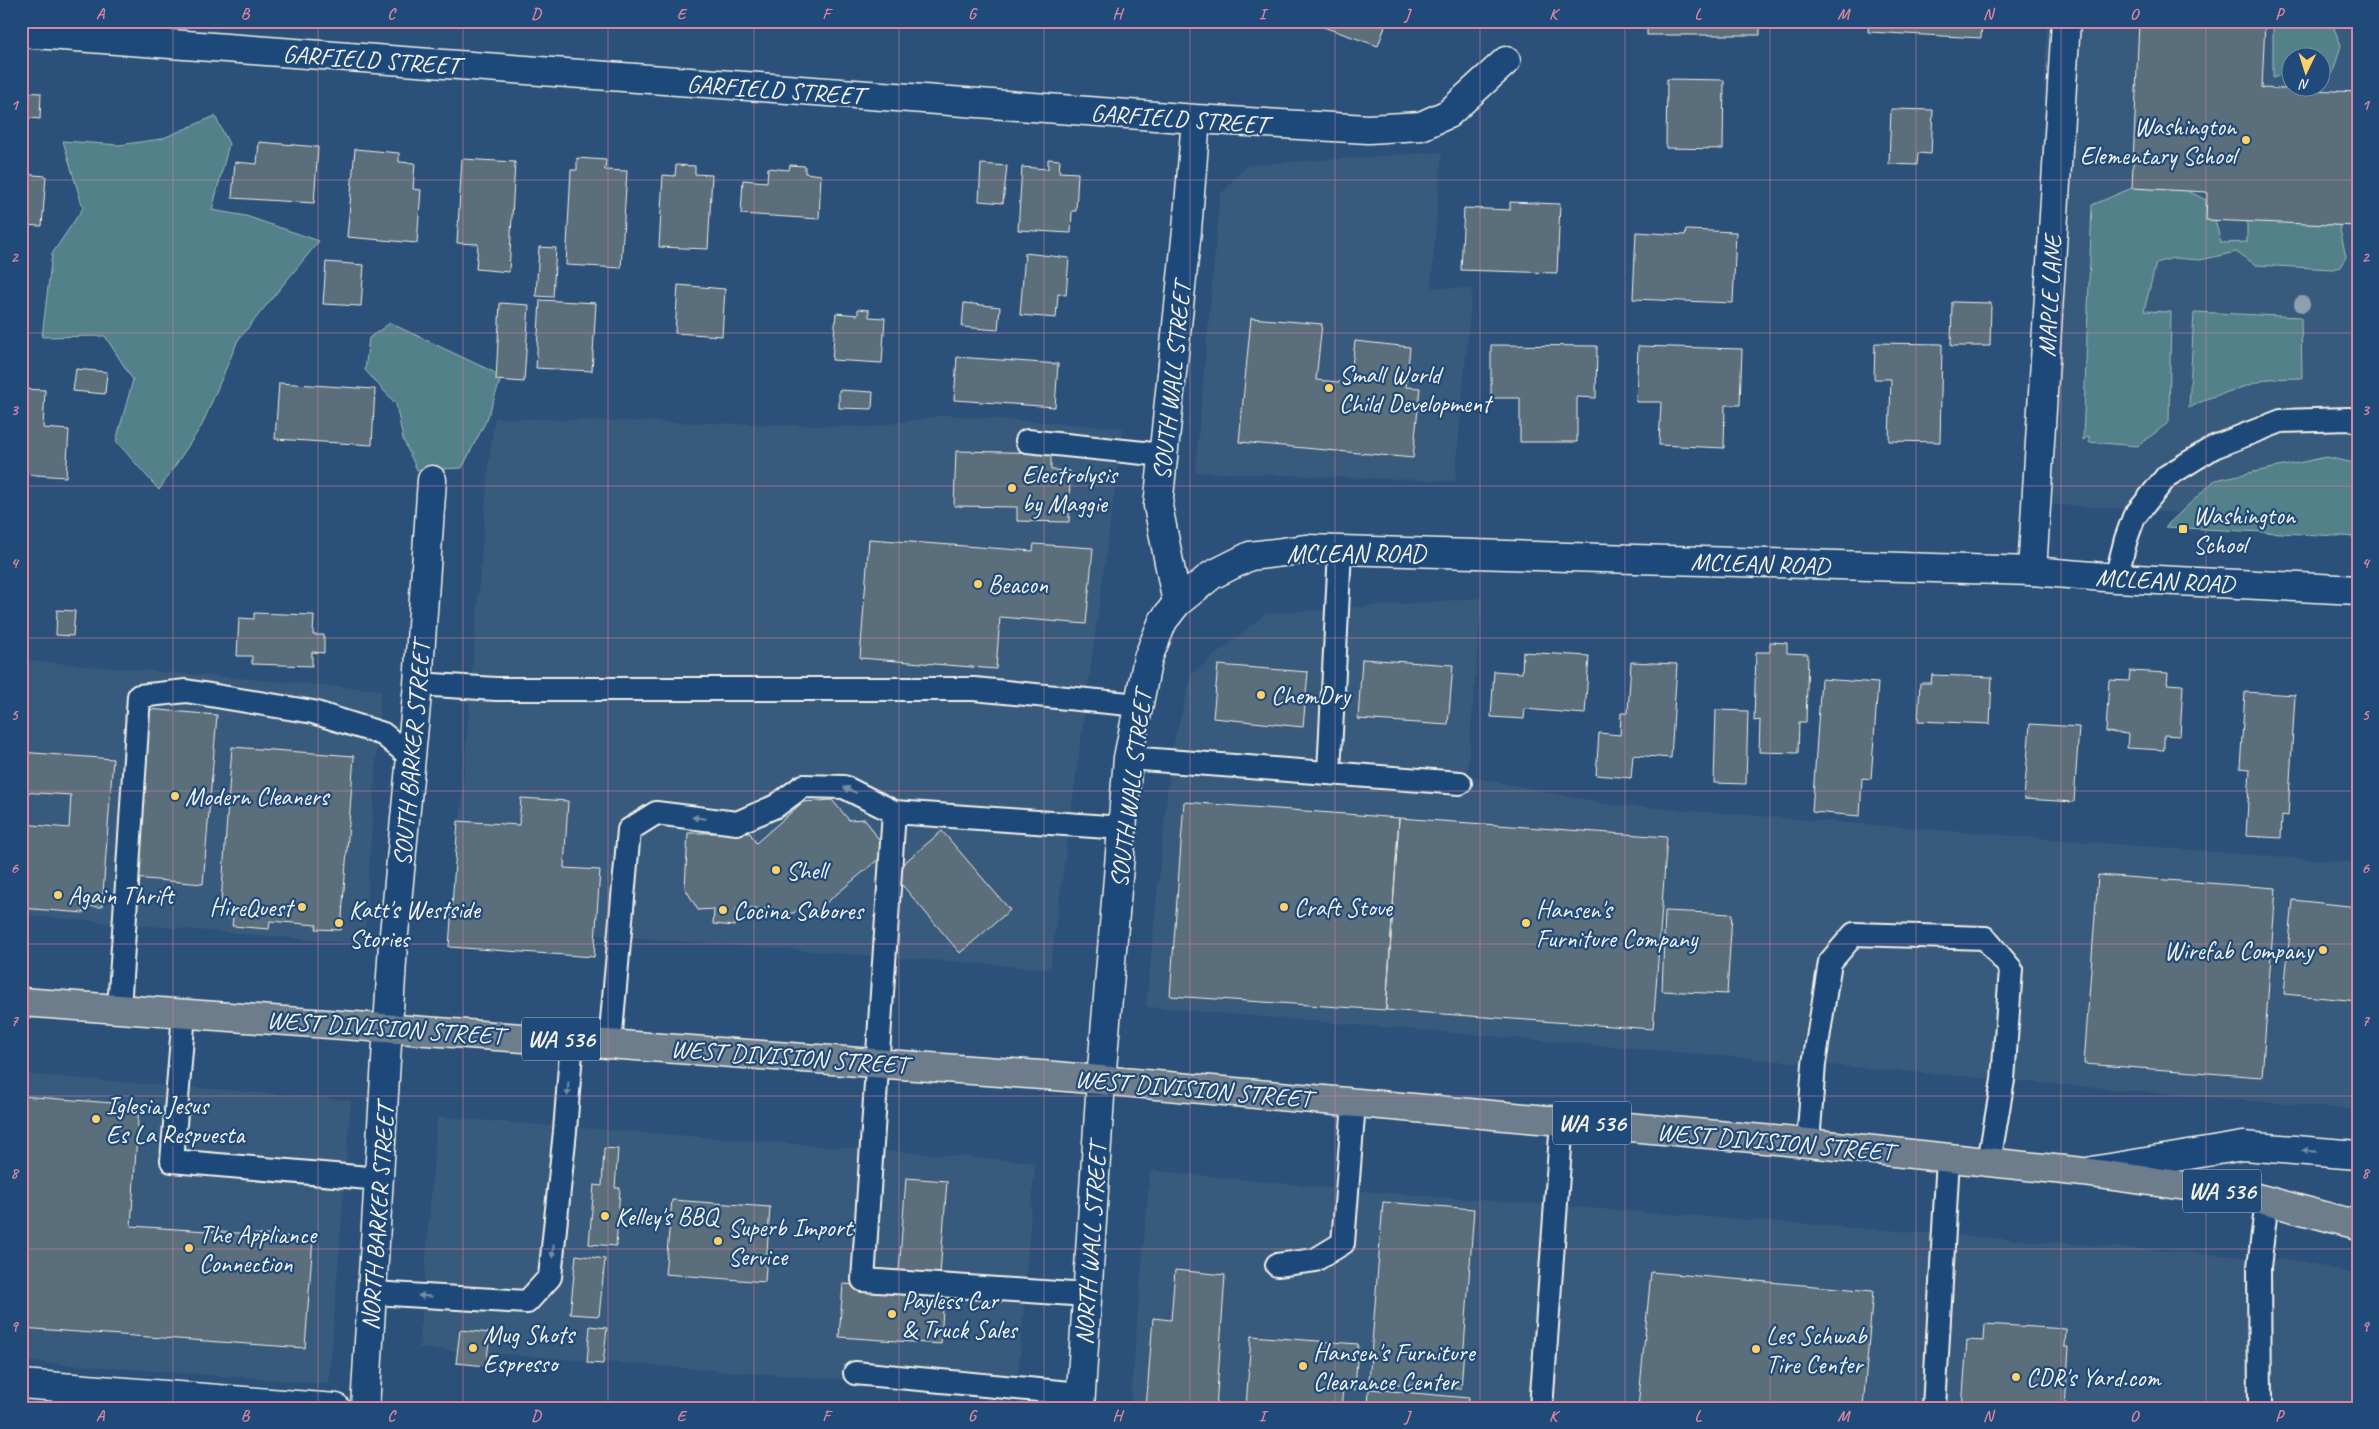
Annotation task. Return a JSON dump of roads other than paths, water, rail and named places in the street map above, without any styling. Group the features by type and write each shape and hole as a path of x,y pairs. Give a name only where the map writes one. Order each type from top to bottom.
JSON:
{"main road":[{"name":"WEST DIVISION STREET","path":"21,1002 877,1063 1808,1143 2083,1172 2238,1193 2358,1224"}],"street":[{"name":"MAPLE LANE","path":"2032,571 2066,21"},
{"name":"GARFIELD STREET","path":"21,34 1196,120 1368,129 1421,126 1448,114 1506,61"},
{"name":"SOUTH WALL STREET","path":"1101,1081 1128,758 1148,658 1163,621 1177,603 1158,506 1187,230 1196,120"},
{"name":"SOUTH BARKER STREET","path":"389,1027 394,944 418,684 432,480"},
{"name":"MCLEAN ROAD","path":"1177,603 1212,574 1250,556 1307,549 2032,571 2116,578 2358,590"},
{"name":"NORTH BARKER STREET","path":"365,1408 389,1027"},
{"name":"NORTH WALL STREET","path":"1080,1401 1101,1081"},
{"path":"2083,1172 2243,1146 2358,1155"},
{"path":"21,1384 336,1408"}],"lane":[{"path":"2116,578 2134,517 2167,476 2214,447 2281,421 2349,419 2358,421"},
{"path":"1027,441 1163,455"},
{"path":"1329,773 1340,550"},
{"path":"418,684 506,689 974,689 1139,705"},
{"path":"119,1008 139,696 186,691 313,712 383,734 411,757"},
{"path":"1128,758 1460,783"},
{"path":"610,1043 629,830 656,813 736,823 776,806 803,786 844,787 894,812 1122,828"},
{"path":"894,812 863,1280 1087,1295"},
{"path":"1808,1143 1814,1064 1830,962 1854,934 1985,938 2010,969 2003,1080 1989,1162"},
{"path":"184,1013 172,1161 380,1179"},
{"path":"373,1293 527,1302 550,1277 572,1040"},
{"path":"1277,1265 1315,1260 1342,1242 1354,1103"},
{"path":"1541,1408 1562,1121"},
{"path":"1934,1408 1948,1158"},
{"path":"2260,1408 2259,1267 2267,1200"},
{"path":"855,1373 1080,1401"}],"place":[{"name":"Washington Elementary School","path":"2246,140"},
{"name":"Small World Child Development","path":"1329,388"},
{"name":"Electrolysis by Maggie","path":"1012,488"},
{"name":"Washington School","path":"2183,529"},
{"name":"Beacon","path":"978,584"},
{"name":"ChemDry","path":"1261,695"},
{"name":"Modern Cleaners","path":"175,796"},
{"name":"Shell","path":"776,870"},
{"name":"Again Thrift","path":"58,895"},
{"name":"HireQuest","path":"302,907"},
{"name":"Craft Stove","path":"1284,907"},
{"name":"Cocina Sabores","path":"723,910"},
{"name":"Katt's Westside Stories","path":"339,923"},
{"name":"Hansen's Furniture Company","path":"1526,923"},
{"name":"Wirefab Company","path":"2323,950"},
{"name":"Iglesia Jesus Es La Respuesta","path":"96,1119"},
{"name":"Kelley's BBQ","path":"605,1216"},
{"name":"Superb Import Service","path":"718,1241"},
{"name":"The Appliance Connection","path":"189,1248"},
{"name":"Payless Car & Truck Sales","path":"892,1314"},
{"name":"Mug Shots Espresso","path":"473,1348"},
{"name":"Les Schwab Tire Center","path":"1756,1349"},
{"name":"Hansen's Furniture Clearance Center","path":"1303,1366"},
{"name":"CDR's Yard.com","path":"2016,1377"}]}
